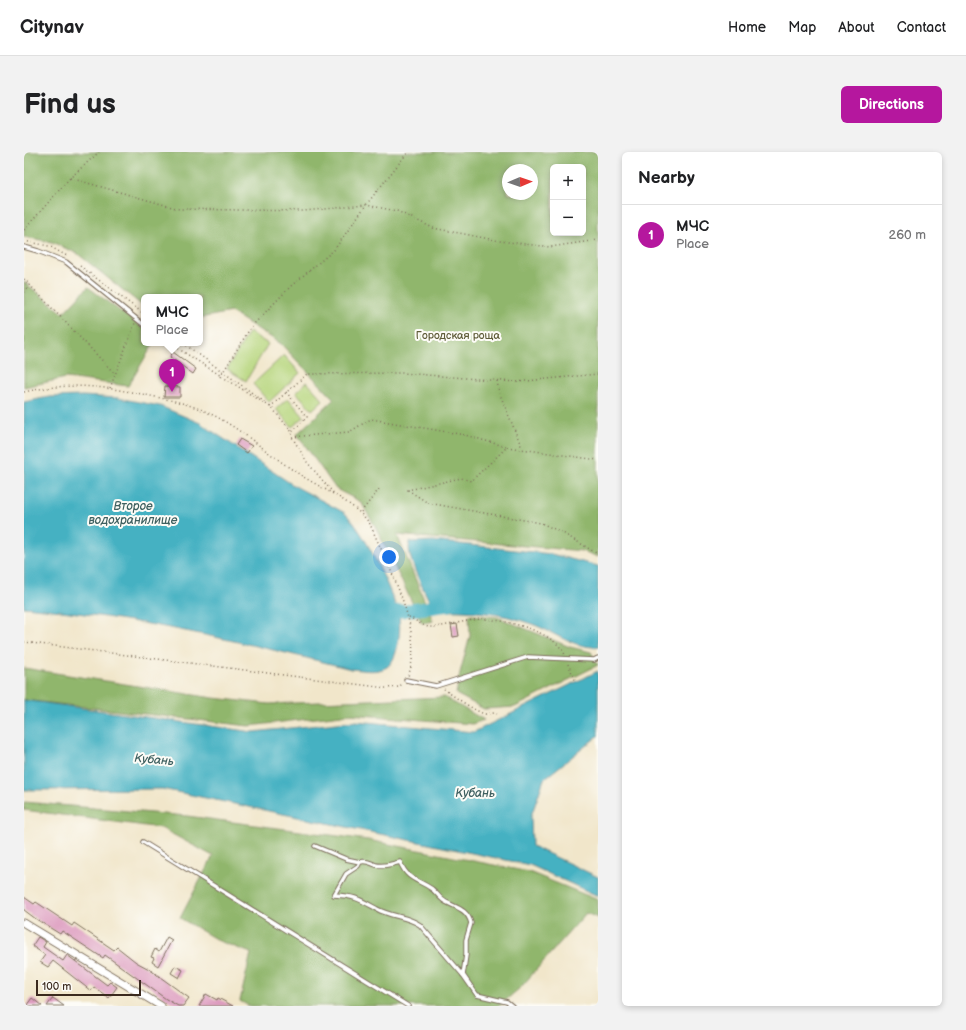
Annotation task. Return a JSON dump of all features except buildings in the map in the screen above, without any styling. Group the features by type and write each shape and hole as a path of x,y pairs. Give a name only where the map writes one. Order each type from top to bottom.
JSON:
{"street":[{"path":"24,923 160,1006"}],"lane":[{"path":"24,247 38,250 66,262 141,323"},
{"path":"406,680 436,686 528,657 598,658"},
{"path":"143,842 408,1006"},
{"path":"315,846 346,859 360,862 368,861 377,865 400,862 404,872 416,882 428,887 447,903 456,906 465,912 471,923 466,940 466,955 463,975"},
{"path":"360,862 358,866 346,874 334,895 360,898 377,910 412,920 420,925 463,975 477,995 507,1002 512,1006"}],"path":[{"path":"24,230 70,178 99,152"},
{"path":"220,377 250,327 291,286 334,250 366,205 408,152"},
{"path":"70,178 179,209 304,211 366,205 397,211 439,230 500,241 550,247 598,240"},
{"path":"24,279 115,374"},
{"path":"24,292 29,285"},
{"path":"110,388 136,319"},
{"path":"174,346 220,377 262,403 267,404"},
{"path":"187,346 258,396 270,407 292,432 292,437 307,462 336,496"},
{"path":"270,407 307,374 402,373 516,382 598,374"},
{"path":"497,381 499,392 522,448"},
{"path":"24,392 49,386 73,385 110,388 190,405 211,414 230,425 297,473 361,512 370,524 409,617 412,667 406,680 399,687 386,688 24,642"},
{"path":"286,392 308,417 292,432"},
{"path":"292,437 350,432 371,419 465,435 507,447 598,460"},
{"path":"507,447 471,481 461,478 408,490 428,503 541,523 561,532 598,554"},
{"path":"361,512 380,488"},
{"path":"409,617 428,627 481,619 508,622 546,635 558,643 567,658 576,682"},
{"path":"440,685 454,697 477,710 485,714 491,712 497,714"}],"green space":[{"name":"Городская роща","path":"24,152 598,152 598,557 583,551 397,535 433,621 422,623 376,528 361,502 336,489 297,434 334,399 280,343 231,312 203,317 203,294 141,294 141,305 78,254 52,242 24,237"},
{"path":"24,282 63,313 88,287 141,327 141,346 152,346 128,386 66,378 24,387"},
{"path":"249,332 268,344 246,381 227,369"},
{"path":"284,355 300,373 269,402 253,384"},
{"path":"307,382 323,400 312,410 296,392"},
{"path":"288,398 304,417 292,427 276,409"},
{"path":"469,615 497,617 570,647 591,652 598,665 515,707 484,709 456,694 470,636"},
{"path":"24,668 213,698 269,704 444,697 484,720 472,724 350,714 249,726 24,700"},
{"path":"24,802 187,816 368,840 529,872 598,900 598,918 586,913 521,987 499,1006 249,1006 240,1001 251,953 219,941 180,918 213,856 161,828 24,810"}],"water":[{"name":"Второе водохранилище","path":"82,396 118,398 160,406 200,423 293,485 345,513 369,546 398,612 400,625 397,649 391,663 387,667 379,670 370,671 351,669 230,640 148,624 65,611 24,607 24,402 49,397"},
{"path":"433,541 551,554 598,566 598,647 580,645 532,624 495,614 459,611 434,611 413,566 409,548 410,542"},
{"name":"Кубань","path":"598,671 598,736 544,779 531,816 532,846 598,877 598,896 530,865 162,789 24,790 24,700 253,732 356,721 474,732"}],"waterway":[{"path":"410,610 450,605"},
{"path":"398,611 403,611"}],"place":[{"name":"МЧС","path":"172,392"}]}
